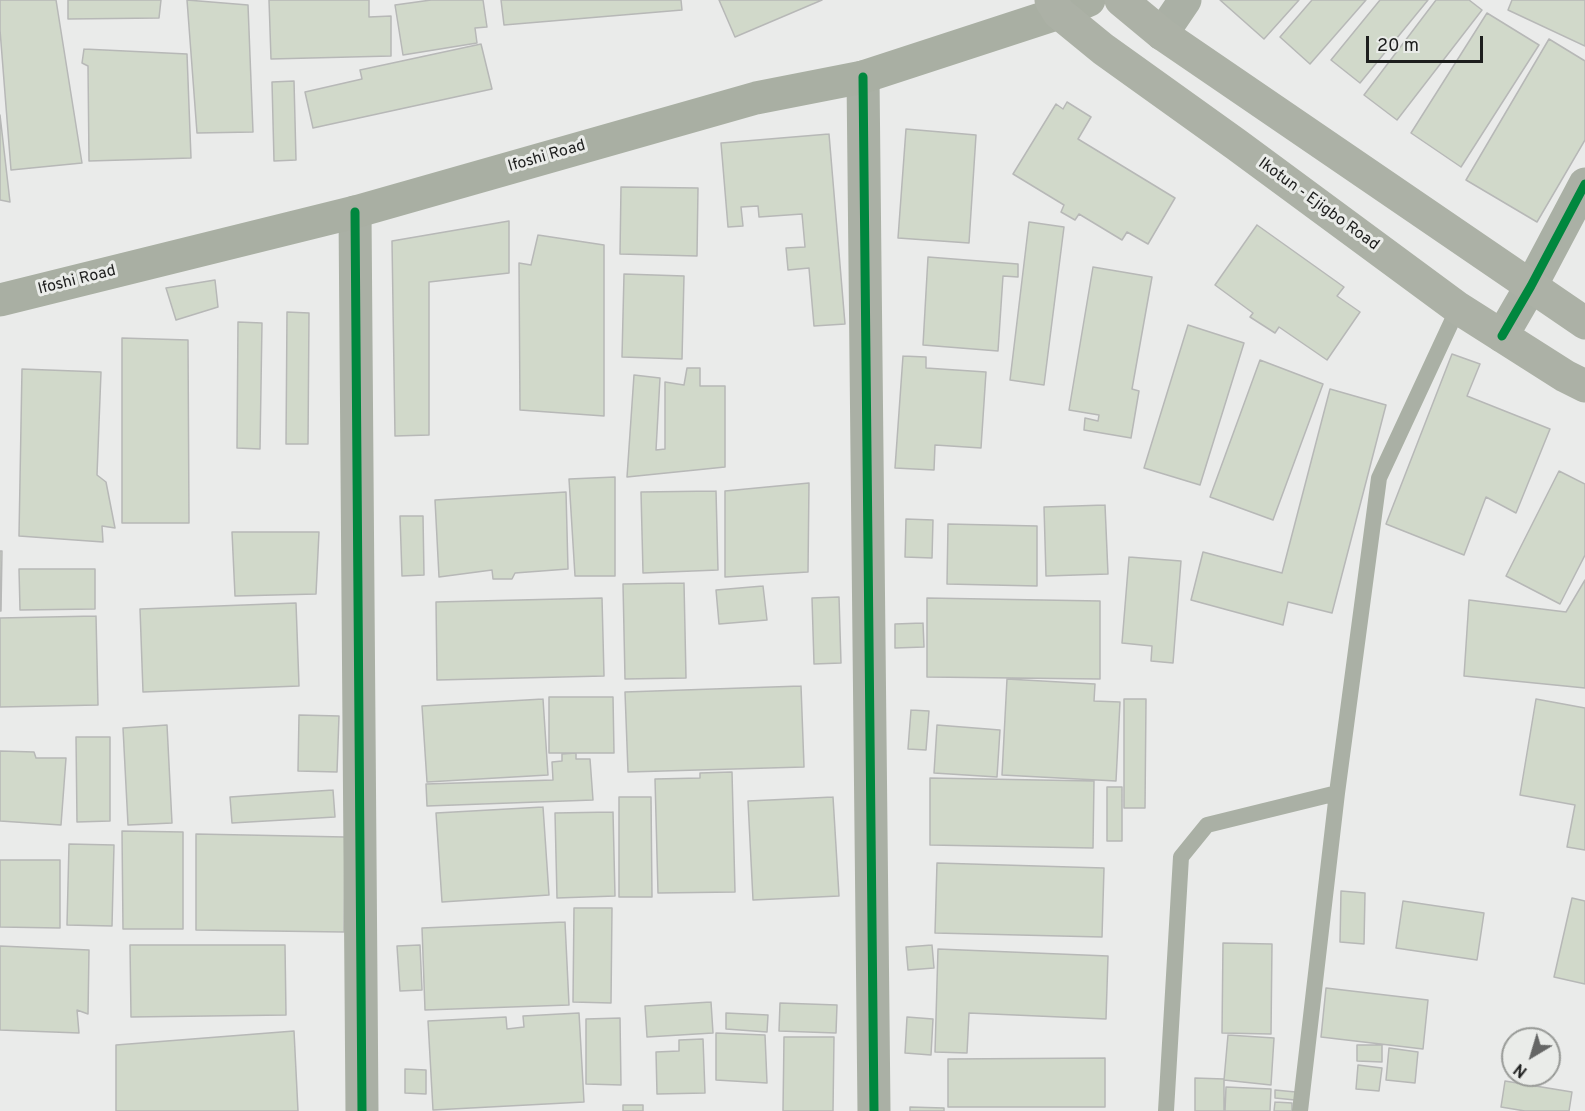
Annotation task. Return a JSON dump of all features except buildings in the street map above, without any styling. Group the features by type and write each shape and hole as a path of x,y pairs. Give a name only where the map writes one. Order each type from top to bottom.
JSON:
{"main road":[{"name":"Ifoshi Road","path":"0,300 355,212 756,98 863,77 1055,7 1089,0"},
{"path":"1121,0 1162,34 1585,323"},
{"name":"Ikotun - Ejigbo Road","path":"1055,7 1103,49 1458,308 1565,376 1585,386"}],"street":[{"path":"1162,34 1185,0"},
{"path":"863,77 874,1111"},
{"path":"1502,336 1585,184"},
{"path":"355,212 362,1111"}],"lane":[{"path":"1300,1111 1337,793 1379,478 1458,308"},
{"path":"1166,1111 1181,857 1207,825 1337,793"}],"cycle path":[{"path":"863,77 874,1111"},
{"path":"1502,336 1585,184"},
{"path":"355,212 362,1111"}]}
